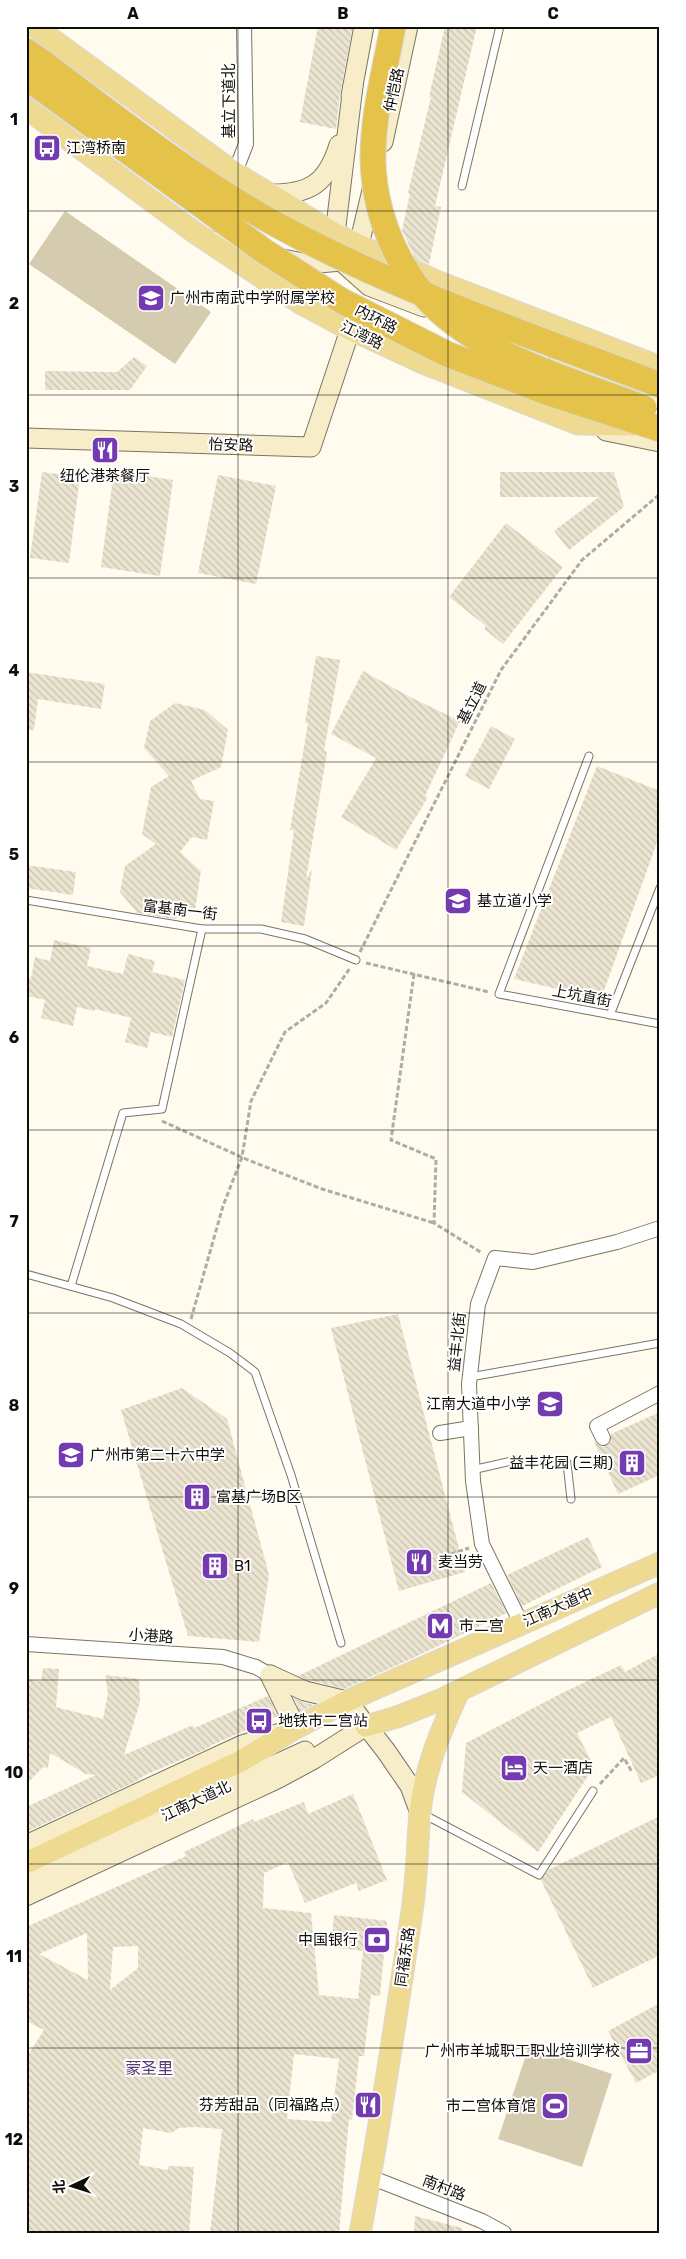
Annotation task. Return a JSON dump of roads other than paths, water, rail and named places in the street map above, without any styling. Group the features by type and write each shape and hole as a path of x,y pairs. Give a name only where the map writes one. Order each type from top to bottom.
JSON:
{"highway":[{"path":"393,26 375,131 373,162 375,185 380,212 387,234 417,287 448,319 487,344 557,375 660,415"},
{"name":"内环路","path":"31,64 200,178 279,226 308,241 365,269 430,296 660,385"},
{"name":"内环路","path":"31,64 264,251 342,302 446,354 546,392 660,429"}],"main road":[{"path":"34,26 232,171 335,234 436,281 660,367"},
{"path":"268,194 288,194 304,191 320,180 333,164 342,138 364,26"},
{"name":"仲恺路","path":"381,154 408,26"},
{"path":"353,86 335,234 341,261 369,286 660,400"},
{"name":"江湾路","path":"26,108 194,232 300,303 350,330 423,363 578,424 660,425"},
{"path":"168,212 177,203 190,183 196,170 199,147"},
{"path":"194,232 220,243 308,264 341,261 359,245 381,154"},
{"path":"381,154 384,195 391,225 403,256 416,268 436,281"},
{"path":"194,232 215,220 222,209 228,199 232,171"},
{"path":"342,178 355,188 372,190"},
{"name":"怡安路","path":"26,438 311,447 350,330"},
{"path":"578,424 660,442"},
{"name":"江南大道中","path":"347,1701 660,1563"},
{"name":"江南大道中","path":"366,1726 397,1717 459,1691 660,1593"},
{"path":"270,1675 305,1691 347,1701"},
{"path":"26,1845 242,1744 296,1728 270,1675"},
{"path":"420,1813 427,1775 446,1719 459,1691"},
{"name":"同福东路","path":"347,1701 410,1786 420,1813 414,1896 385,2096 360,2233"},
{"name":"江南大道北","path":"26,1863 241,1761 296,1728 347,1701"},
{"path":"26,1896 277,1779 314,1759 366,1726"},
{"name":"江南大道北","path":"26,1880 320,1744 366,1726"}],"street":[{"name":"基立下道北","path":"232,171 239,162 246,144 244,26"},
{"name":"益丰北街","path":"521,1623 482,1544 472,1470 470,1376 478,1304 495,1258 533,1262 617,1242 660,1228"},
{"path":"603,1438 597,1426 660,1394"},
{"path":"440,1433 471,1428"},
{"name":"小港路","path":"26,1644 223,1657 256,1667 270,1675"},
{"name":"南村路","path":"370,2177 482,2220 504,2233"}],"lane":[{"path":"462,186 500,26"},
{"name":"上坑直街","path":"589,756 499,994 660,1024"},
{"path":"610,1015 660,888"},
{"name":"富基南一街","path":"26,900 202,929 261,929 305,939 356,960"},
{"path":"71,1286 123,1113 162,1109 202,929"},
{"path":"26,1274 113,1298 188,1328 230,1353 255,1372 291,1475 341,1643"},
{"path":"470,1376 660,1343"},
{"path":"472,1470 512,1461 567,1463 571,1499"},
{"path":"420,1813 538,1875 593,1791"}],"place":[{"name":"江湾桥南","path":"47,148"},
{"name":"广州市南武中学附属学校","path":"151,298"},
{"name":"纽伦港茶餐厅","path":"105,450"},
{"name":"基立道小学","path":"458,901"},
{"name":"江南大道中小学","path":"550,1404"},
{"name":"广州市第二十六中学","path":"71,1455"},
{"name":"益丰花园 (三期)","path":"632,1463"},
{"name":"富基广场B区","path":"197,1497"},
{"name":"麦当劳","path":"419,1562"},
{"name":"B1","path":"215,1566"},
{"name":"市二宫","path":"440,1626"},
{"name":"地铁市二宫站","path":"259,1721"},
{"name":"天一酒店","path":"514,1768"},
{"name":"中国银行","path":"377,1940"},
{"name":"广州市羊城职工职业培训学校","path":"639,2051"},
{"name":"芬芳甜品（同福路点）","path":"368,2105"},
{"name":"市二宫体育馆","path":"555,2106"}],"district":[{"name":"蒙圣里","path":"149,2068"}]}
